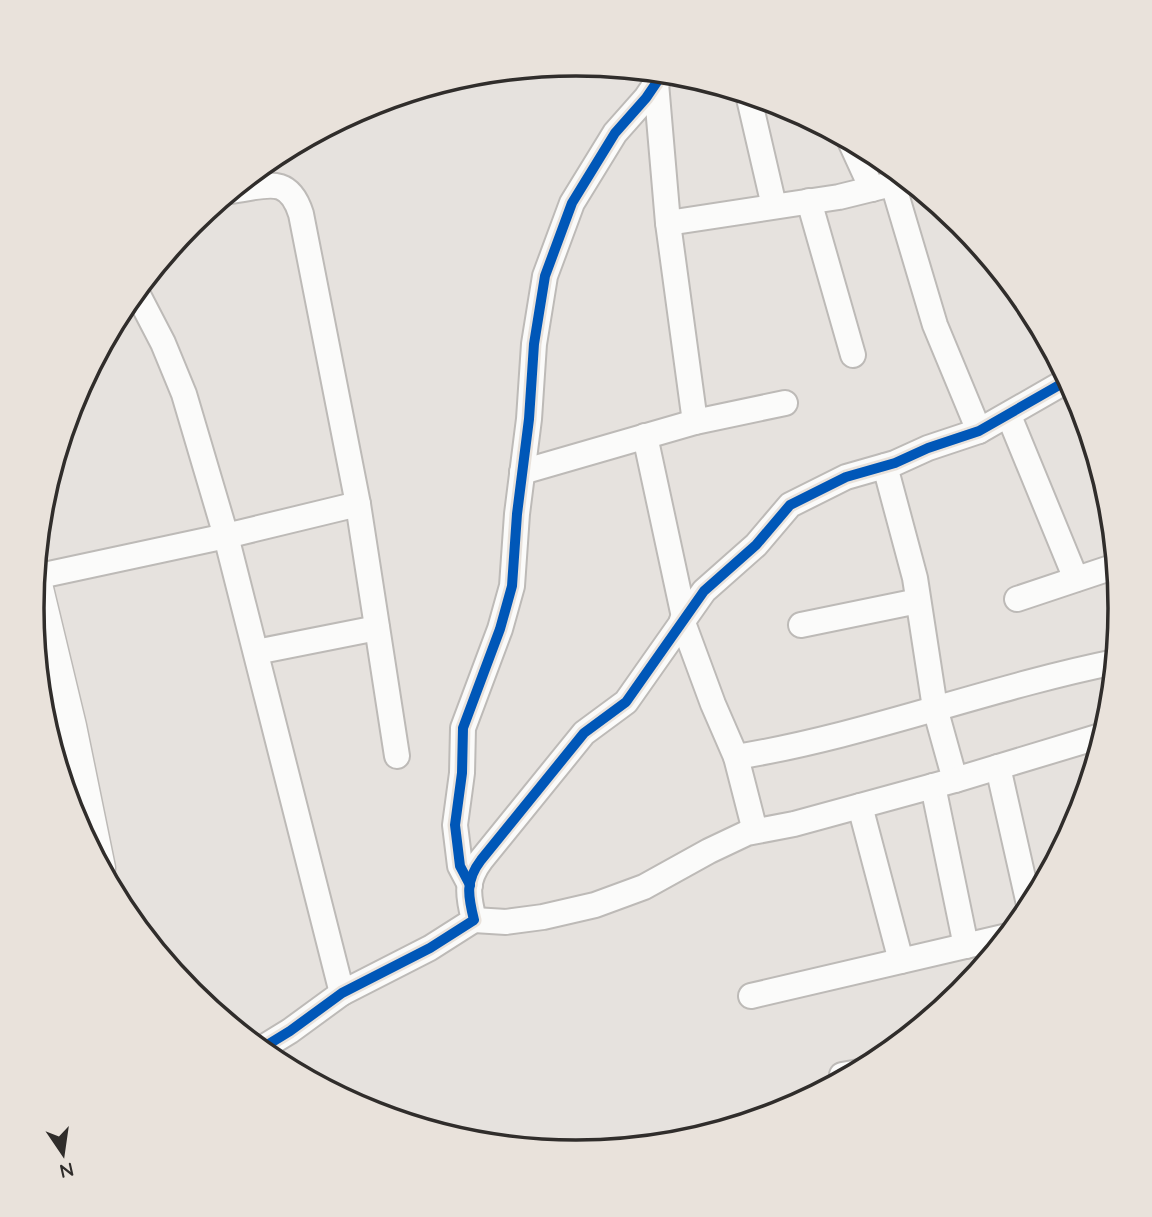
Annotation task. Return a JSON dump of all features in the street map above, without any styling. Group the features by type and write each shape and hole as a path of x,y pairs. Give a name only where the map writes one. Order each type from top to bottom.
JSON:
{"street":[{"path":"470,885 460,866 455,825 462,773 463,728 500,629 512,586 534,344 545,276 572,203 615,133 655,82"},
{"path":"659,83 668,222 695,422"},
{"path":"751,105 774,206"},
{"path":"878,170 891,184 935,325 979,431"},
{"path":"668,222 809,201 891,184"},
{"path":"249,189 284,187 291,191 296,200 358,504 397,756"},
{"path":"809,201 853,355"},
{"path":"142,301 184,394 226,536 342,993"},
{"path":"474,920 468,897 471,873 584,733 626,702 704,591 756,545 790,505 846,477 885,466 979,431 1059,386"},
{"path":"522,472 695,422 785,403"},
{"path":"1009,416 1076,579"},
{"path":"645,436 683,619 713,704 736,757 755,831"},
{"path":"885,466 915,578 966,946"},
{"path":"45,575 358,504"},
{"path":"1017,599 1107,569"},
{"path":"801,625 918,601"},
{"path":"256,652 377,628"},
{"path":"45,640 59,729 82,806"},
{"path":"736,757 784,750 1041,679 1105,664"},
{"path":"270,1044 342,993 430,948 474,920 506,922 542,918 595,905 644,887 709,851 755,831 944,783 1092,739"},
{"path":"998,767 1026,892"},
{"path":"860,806 901,961"},
{"path":"751,996 992,940"}],"cycle path":[{"path":"470,885 460,866 455,825 462,773 463,728 500,629 512,586 534,344 545,276 572,203 615,133 656,83"},
{"path":"270,1044 342,993 430,948 474,920 469,889 472,875 481,860 584,733 626,702 704,591 756,545 790,505 846,477 895,463 928,448 979,431 1059,385"}]}
